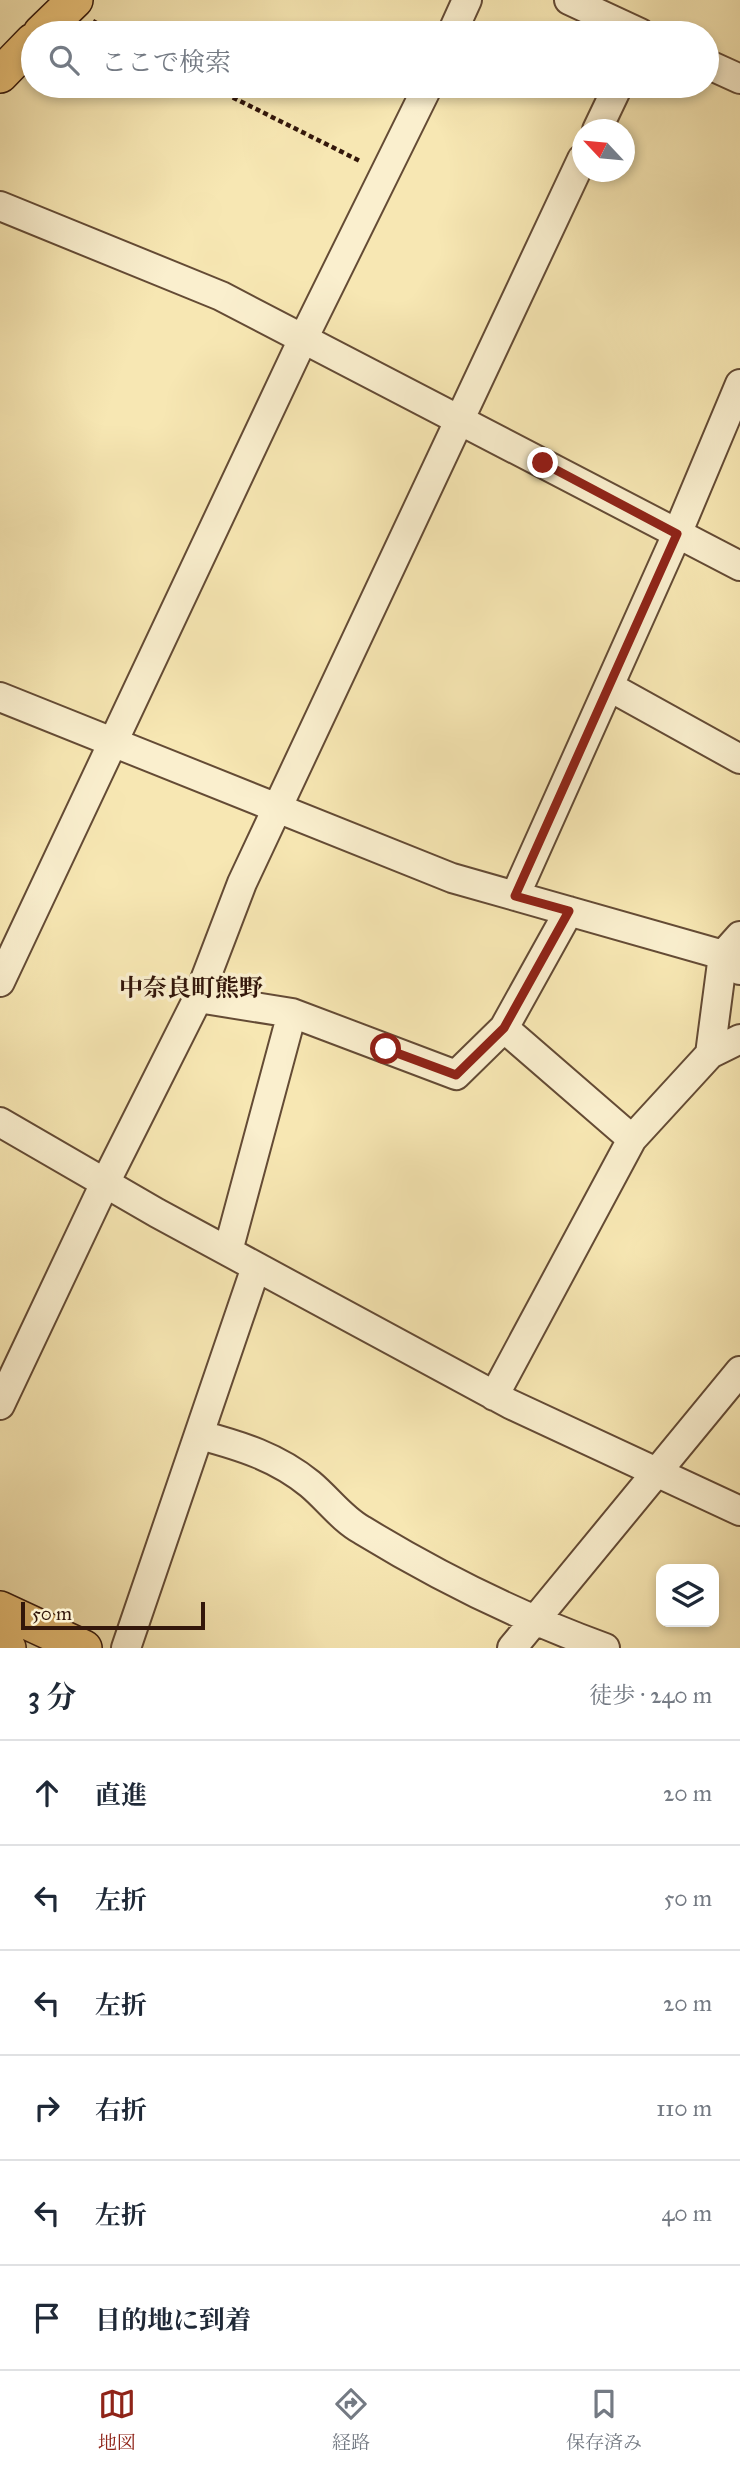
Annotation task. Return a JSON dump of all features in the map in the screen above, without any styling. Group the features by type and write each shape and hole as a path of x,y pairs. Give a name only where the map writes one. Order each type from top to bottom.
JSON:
{"main road":[{"path":"51,21 67,2"},
{"path":"0,75 21,53"},
{"path":"0,1609 84,1648"},
{"path":"0,1644 8,1648"}],"street":[{"path":"457,21 467,0"},
{"path":"570,0 615,21"},
{"path":"719,69 740,79"},
{"path":"0,982 303,339 422,98"},
{"path":"602,119 612,98"},
{"path":"0,1405 105,1183 198,998 242,883 572,182"},
{"path":"0,206 221,296 740,566"},
{"path":"515,896 610,687 740,383"},
{"path":"610,687 740,759"},
{"path":"0,696 452,878 734,954 710,1054"},
{"path":"198,998 292,1013 456,1075 504,1028 569,911"},
{"path":"228,1251 292,1013"},
{"path":"504,1028 632,1139"},
{"path":"494,1396 632,1139 710,1054 740,1039"},
{"path":"0,1122 256,1267 494,1396 740,1511"},
{"path":"126,1648 256,1267"},
{"path":"512,1648 740,1371"},
{"path":"200,1435 244,1447 279,1461 311,1485 358,1528 430,1570 534,1622 605,1648"}],"path":[{"path":"234,98 385,173"}],"district":[{"name":"中奈良町熊野","path":"191,988"}],"route":[{"path":"386,1049 456,1075 504,1028 569,911 515,896 677,534 543,463"}]}
